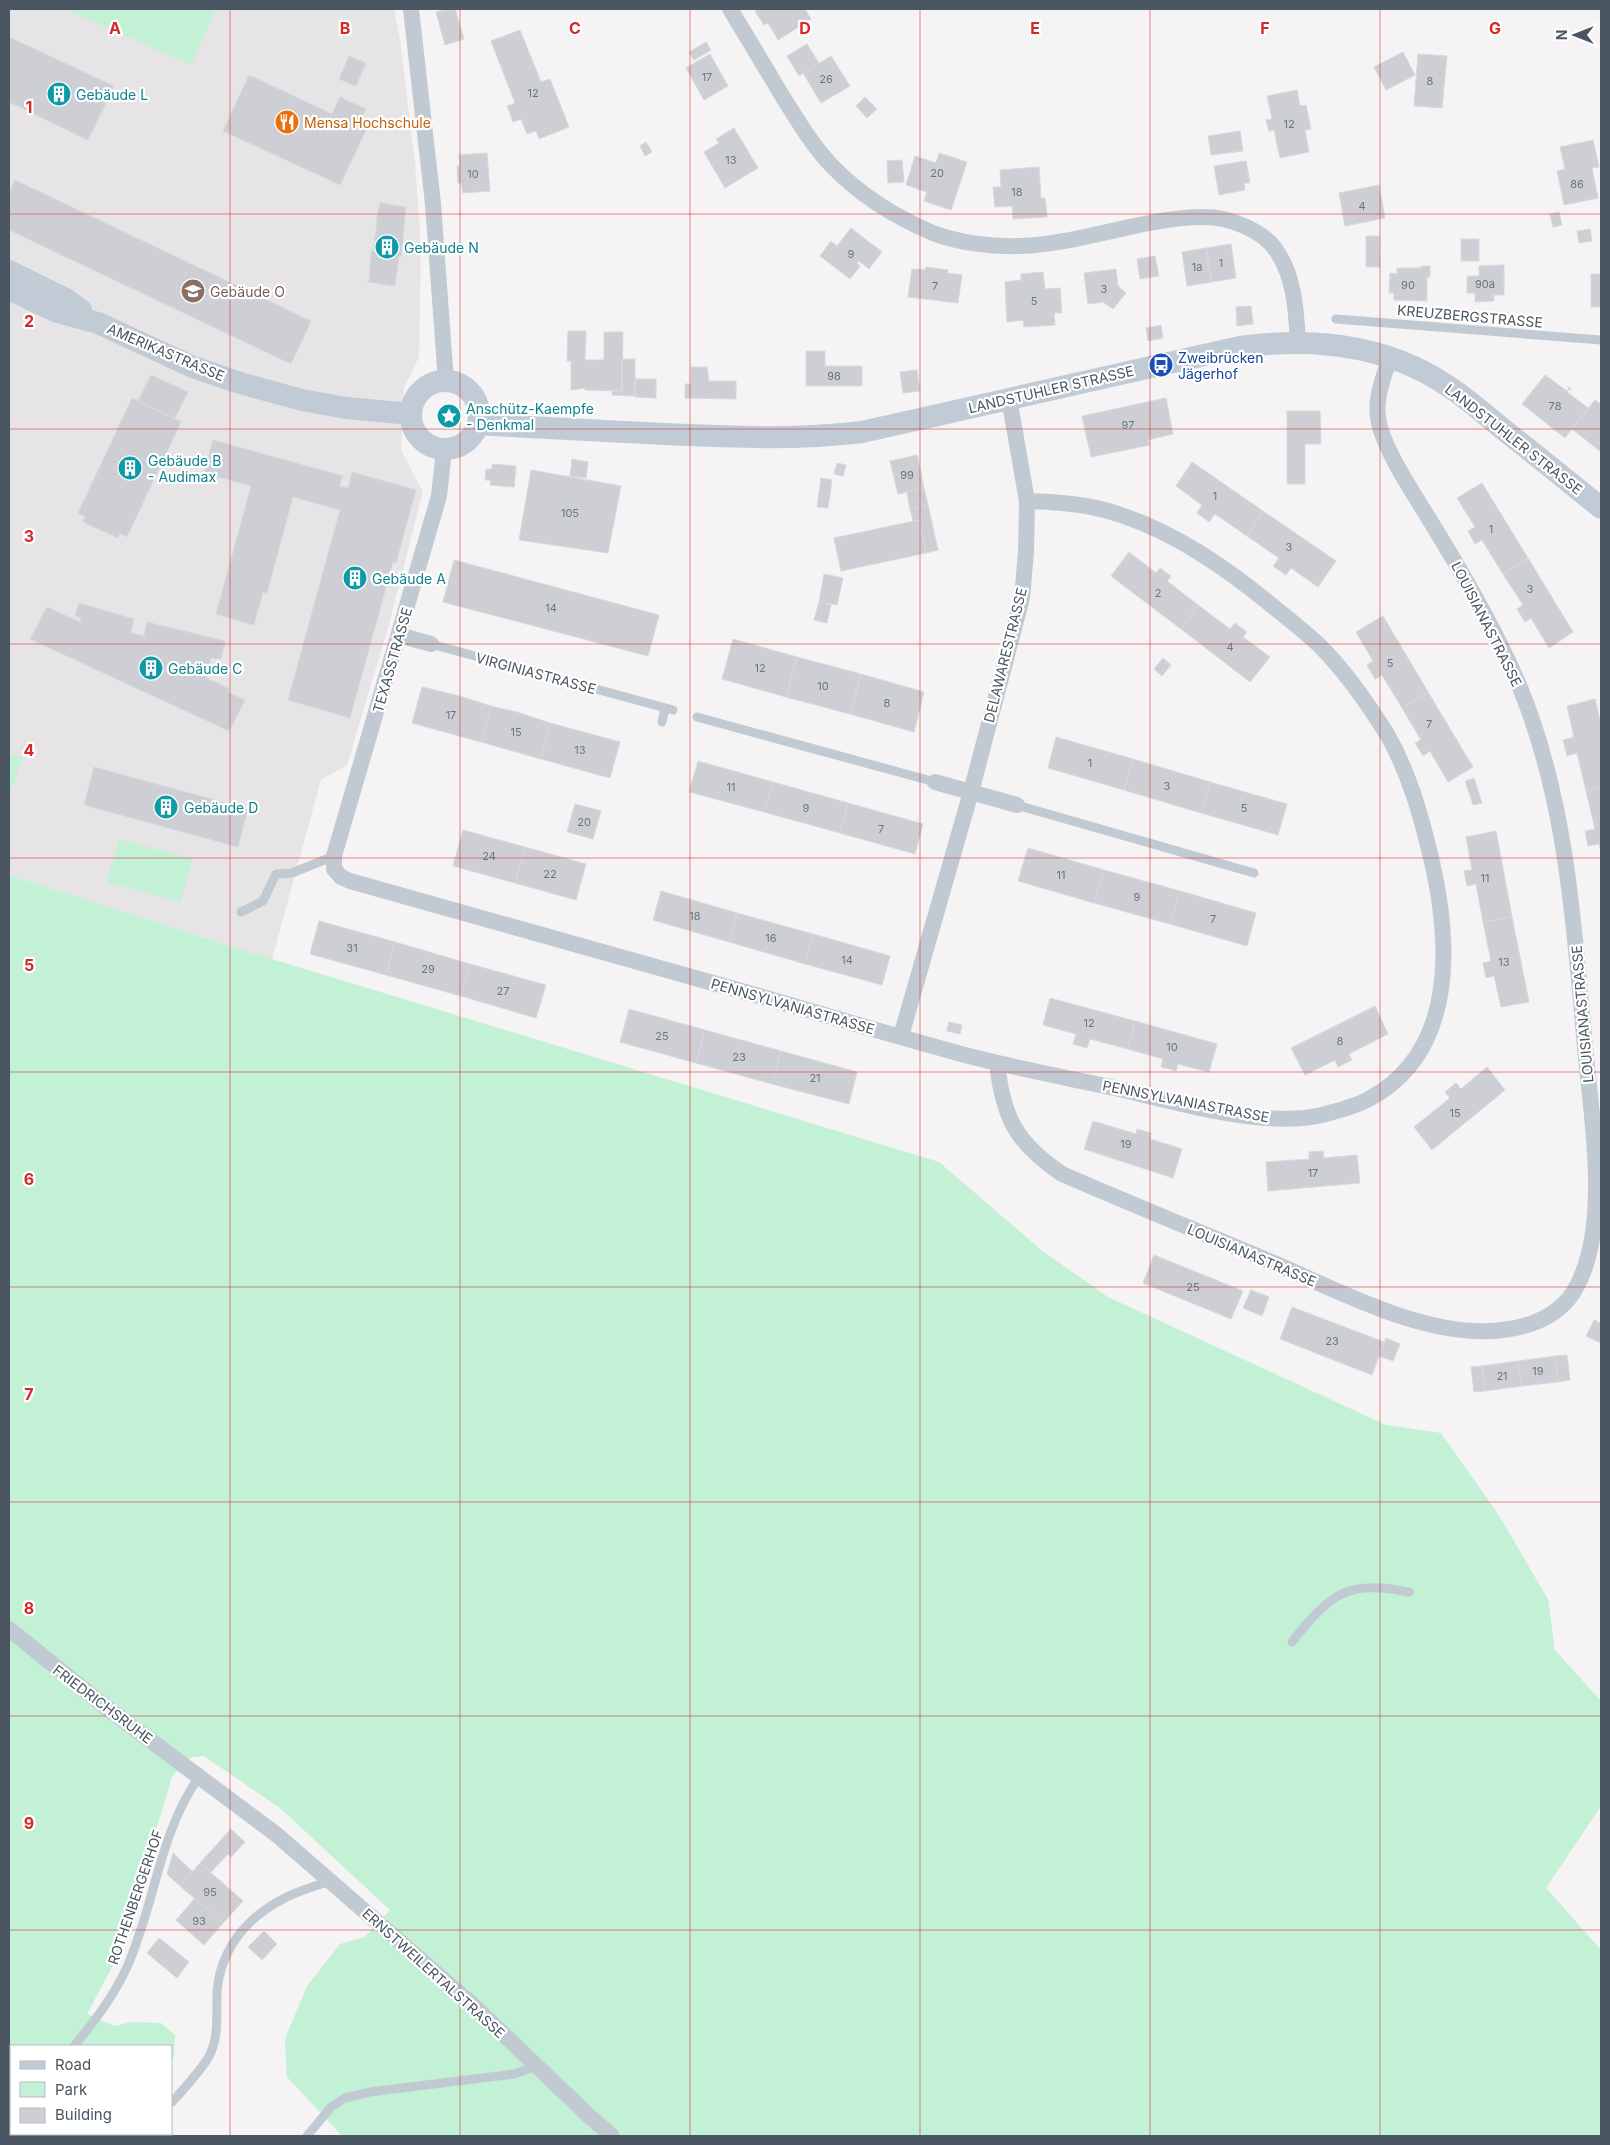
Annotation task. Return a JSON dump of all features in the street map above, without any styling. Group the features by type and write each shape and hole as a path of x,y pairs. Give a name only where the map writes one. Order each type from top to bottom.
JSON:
{"street":[{"path":"411,9 433,204 446,381"},
{"path":"730,9 799,123 831,165 858,190 897,217 936,234 975,244 1020,246 1070,240 1178,219 1203,217 1242,225 1256,232 1278,252 1288,274 1296,302 1298,342"},
{"name":"AMERIKASTRASSE","path":"9,271 66,299 98,323"},
{"name":"AMERIKASTRASSE","path":"9,289 57,312 98,323 193,367 276,394 346,408 411,414"},
{"name":"LANDSTUHLER STRASSE","path":"479,424 706,436 797,438 862,432 1240,347 1298,342 1342,346 1390,357 1415,367 1442,382 1471,402 1601,508"},
{"name":"LOUISIANASTRASSE","path":"997,1063 999,1084 1006,1111 1016,1131 1029,1148 1044,1162 1062,1174 1380,1308 1438,1327 1470,1331 1500,1331 1525,1326 1549,1317 1565,1303 1578,1284 1588,1255 1594,1215 1595,1158 1566,853 1538,737 1521,689 1456,562 1400,468 1382,432 1378,416 1378,399 1390,357"},
{"path":"446,381 460,385 472,394 478,403 479,424 474,434 466,443 456,448 444,450 435,448 420,439 415,431 411,414 415,399 424,388 446,381"},
{"name":"DELAWARESTRASSE","path":"901,1036 970,792 1022,598 1026,552 1026,501 1009,398"},
{"name":"TEXASSTRASSE","path":"334,863 439,496 444,450"},
{"name":"PENNSYLVANIASTRASSE","path":"334,863 341,877 350,881 997,1063 1220,1111 1270,1119 1317,1116 1365,1102 1396,1081 1416,1056 1432,1030 1442,992 1443,922 1424,824 1407,777 1388,737 1355,688 1321,647 1250,587 1198,551 1153,527 1117,513 1059,502 1026,501"},
{"name":"VIRGINIASTRASSE","path":"399,635 430,644"},
{"path":"935,782 1017,805"},
{"name":"FRIEDRICHSRUHE","path":"9,1629 48,1662 199,1777"},
{"name":"ERNSTWEILERTALSTRASSE","path":"199,1777 277,1835 369,1914 475,2007 612,2136"}],"lane":[{"name":"KREUZBERGSTRASSE","path":"1336,319 1601,340"},
{"name":"VIRGINIASTRASSE","path":"430,644 669,709 662,722"},
{"path":"697,717 935,782"},
{"path":"1017,805 1254,873"},
{"path":"241,912 264,901 276,874 292,873 334,863"},
{"path":"1292,1642 1316,1611 1344,1593 1375,1586 1409,1592"},
{"name":"ROTHENBERGERHOF","path":"75,2045 103,2010 127,1966 174,1822 188,1793 199,1777"},
{"path":"172,2102 208,2057 218,2025 217,1991 223,1963 230,1947 241,1930 283,1898 330,1882"},
{"path":"307,2136 331,2107 345,2098 370,2092 514,2074 536,2066"}],"shaded area":[{"path":"9,9 394,9 400,39 415,163 421,246 419,357 404,388 401,450 423,492 389,624 347,765 321,780 272,959 9,875"}],"green space":[{"path":"65,9 216,9 191,65"},
{"path":"9,754 22,758 9,797"},
{"path":"119,839 192,859 181,902 107,882"},
{"path":"9,875 272,959 939,1162 1040,1249 1108,1297 1386,1425 1441,1433 1498,1514 1548,1599 1555,1650 1601,1701 1601,1806 1546,1888 1601,1950 1601,2136 342,2136 287,2077 285,2039 307,1986 340,1944 365,1937 390,1910 280,1808 204,1756 188,1758 172,1777 118,1956 87,2014 114,2026 132,2022 161,2023 175,2035 174,2057 172,2060 172,2045 10,2045 10,2135 111,2135 9,2136"}],"building":[{"path":"455,9 464,39 445,45 436,12"},
{"path":"758,9 805,9 811,19 778,40 768,23 764,25 755,11"},
{"path":"520,30 541,82 550,79 569,127 539,139 536,131 527,134 521,119 513,122 507,106 515,103 491,41"},
{"name":"Gebäude L","path":"9,37 114,86 88,140 9,102"},
{"path":"706,42 711,50 694,60 689,52"},
{"path":"807,44 819,63 799,76 787,56"},
{"path":"1403,52 1415,75 1386,90 1374,67"},
{"path":"710,54 728,86 704,100 686,68"},
{"path":"1418,54 1447,56 1442,108 1414,106"},
{"path":"349,56 366,63 356,86 339,79"},
{"path":"831,56 850,86 821,103 803,73"},
{"path":"249,75 332,114 340,97 366,109 359,124 367,128 340,185 223,131"},
{"path":"1297,90 1300,106 1306,105 1311,129 1305,130 1309,152 1280,158 1274,130 1269,131 1266,120 1272,119 1267,96"},
{"path":"865,97 877,109 867,118 856,106"},
{"path":"734,128 758,168 725,188 704,152 719,143 716,139"},
{"path":"1240,131 1243,151 1211,155 1208,136"},
{"path":"1593,140 1599,167 1592,168 1598,198 1564,205 1557,171 1565,169 1560,147"},
{"path":"646,142 652,152 645,156 640,146"},
{"path":"487,153 490,191 463,193 461,183 458,183 457,166 460,166 459,155"},
{"path":"939,153 967,162 951,210 924,201 927,192 906,185 915,156 936,163"},
{"path":"902,160 904,182 888,183 887,161"},
{"path":"1246,161 1250,183 1244,183 1245,190 1219,195 1214,166"},
{"path":"1039,167 1041,198 1045,198 1047,217 1013,219 1012,206 995,207 993,187 1001,187 1000,170"},
{"name":"Gebäude O","path":"15,180 311,321 291,364 9,230 9,193"},
{"path":"1379,185 1385,218 1345,226 1339,193"},
{"name":"Gebäude N","path":"380,203 406,207 396,286 367,282 369,281 371,251 373,252 375,238 373,237 375,237"},
{"path":"1559,212 1562,225 1553,227 1550,214"},
{"path":"851,228 882,252 869,269 859,261 857,263 860,266 850,279 820,256 831,241 837,246"},
{"path":"1590,229 1592,241 1579,243 1577,231"},
{"path":"1366,236 1379,236 1380,267 1366,267"},
{"path":"1461,239 1479,239 1479,261 1461,261"},
{"path":"1231,244 1236,278 1212,282 1206,248"},
{"path":"1206,248 1212,282 1187,286 1182,252"},
{"path":"1155,256 1159,276 1140,279 1137,259"},
{"path":"1504,265 1504,295 1494,295 1494,301 1475,302 1475,293 1467,293 1467,276 1479,276 1479,266"},
{"path":"1421,266 1430,266 1430,277 1427,277 1427,301 1394,300 1394,293 1389,293 1390,273 1397,274 1397,268 1421,268"},
{"path":"926,267 948,270 947,273 962,275 958,303 908,297 912,269 925,270"},
{"path":"1116,269 1118,286 1126,293 1113,309 1103,302 1088,304 1084,273"},
{"path":"1043,272 1045,289 1060,288 1062,313 1054,313 1055,325 1024,327 1023,320 1007,322 1005,282 1021,280 1021,274"},
{"path":"1591,274 1601,274 1601,307 1591,307"},
{"path":"1251,306 1253,324 1237,326 1236,307"},
{"path":"1161,325 1163,338 1148,341 1146,328"},
{"path":"568,331 586,331 585,360 604,360 604,332 623,332 622,391 585,390 585,388 571,390 571,361 567,361"},
{"path":"806,351 825,351 825,366 862,366 862,386 806,386"},
{"path":"622,359 635,359 635,396 612,395 612,391 622,391"},
{"path":"691,367 707,367 709,381 736,381 736,399 685,398 685,384 691,384"},
{"path":"917,370 920,391 903,393 900,372"},
{"path":"151,375 188,392 175,418 138,401"},
{"path":"1545,375 1567,391 1569,388 1567,386 1572,390 1569,389 1567,392 1588,408 1565,438 1522,404"},
{"path":"635,379 656,379 656,398 635,397"},
{"name":"Gebäude B - Audimax","path":"132,398 181,422 127,537 120,533 118,538 83,522 85,517 78,513"},
{"path":"1166,398 1173,434 1148,440 1150,445 1091,457 1082,416"},
{"path":"1595,400 1601,404 1601,452 1572,429"},
{"path":"1287,411 1320,411 1321,444 1305,444 1305,484 1287,484"},
{"name":"Gebäude A","path":"213,440 343,476 339,486 348,488 352,472 416,490 396,563 393,562 350,718 288,700 340,510 293,497 267,593 263,592 254,625 216,614 251,486 204,473"},
{"path":"917,455 924,488 898,494 890,461"},
{"path":"572,459 588,462 586,478 570,476"},
{"path":"1192,462 1263,511 1247,536 1215,514 1209,522 1197,513 1202,505 1176,486"},
{"path":"837,463 846,465 843,476 834,474"},
{"path":"492,464 516,466 514,487 490,485 491,480 485,480 486,469 492,469"},
{"path":"531,470 621,486 608,553 519,540"},
{"path":"821,478 832,480 828,508 817,507"},
{"path":"1482,483 1528,558 1503,574 1482,540 1475,544 1468,531 1475,527 1457,498"},
{"path":"924,488 928,505 910,509 907,492"},
{"path":"928,505 938,550 926,553 919,520 913,521 910,509"},
{"path":"1263,511 1336,561 1318,587 1291,568 1286,575 1273,566 1279,558 1247,536"},
{"path":"919,520 926,553 841,571 834,538"},
{"path":"1129,552 1156,573 1160,568 1171,576 1167,581 1198,605 1181,629 1111,576"},
{"path":"1528,558 1573,632 1549,648 1531,618 1525,622 1517,609 1523,605 1503,574"},
{"path":"454,560 659,615 648,656 443,602"},
{"path":"824,574 843,578 837,605 819,602"},
{"path":"819,602 831,605 827,623 814,620"},
{"name":"Gebäude C","path":"79,603 134,619 131,633 144,636 147,622 225,641 221,659 211,658 207,678 229,689 228,692 245,700 229,731 30,639 47,607 80,622 81,618 75,616"},
{"path":"1198,605 1230,629 1235,623 1247,632 1243,637 1270,657 1250,682 1181,629"},
{"path":"1383,616 1428,692 1402,708 1382,675 1375,679 1367,665 1373,661 1356,632"},
{"path":"733,639 797,657 786,697 722,679"},
{"path":"797,657 861,674 850,714 786,697"},
{"path":"1163,658 1171,665 1162,676 1154,669"},
{"path":"861,674 924,692 914,732 850,714"},
{"path":"422,687 491,706 481,742 412,723"},
{"path":"1428,692 1473,767 1448,782 1430,751 1423,756 1415,743 1421,740 1402,708"},
{"path":"1595,699 1601,724 1601,787 1586,791 1577,753 1567,756 1563,740 1574,737 1567,706"},
{"path":"491,706 550,723 541,759 481,742"},
{"path":"550,723 620,742 610,778 541,759"},
{"path":"1056,737 1133,759 1124,790 1048,768"},
{"path":"1133,759 1210,782 1201,813 1124,790"},
{"path":"698,761 773,782 764,812 689,792"},
{"name":"Gebäude D","path":"94,767 248,809 238,847 84,805"},
{"path":"1474,778 1482,803 1473,805 1465,781"},
{"path":"773,782 848,803 840,833 764,812"},
{"path":"1210,782 1287,804 1278,835 1201,813"},
{"path":"1601,787 1601,852 1599,844 1588,846 1585,831 1595,829 1586,791"},
{"path":"848,803 923,824 915,854 840,833"},
{"path":"575,804 601,811 593,839 567,832"},
{"path":"463,830 525,847 515,883 453,866"},
{"path":"1496,831 1512,917 1483,922 1476,884 1467,886 1464,871 1472,870 1466,837"},
{"path":"525,847 586,864 576,900 515,883"},
{"path":"1028,848 1104,870 1094,903 1018,881"},
{"path":"1104,870 1180,891 1170,924 1094,903"},
{"path":"661,891 737,913 729,942 653,920"},
{"path":"1180,891 1256,913 1247,946 1170,924"},
{"path":"737,913 813,934 805,964 729,942"},
{"path":"1512,917 1529,1002 1501,1007 1494,976 1486,978 1483,963 1491,961 1483,922"},
{"path":"319,921 395,942 386,975 310,954"},
{"path":"813,934 890,956 882,985 805,964"},
{"path":"395,942 470,964 461,996 386,975"},
{"path":"470,964 546,985 536,1018 461,996"},
{"path":"1050,998 1135,1021 1128,1049 1090,1039 1087,1048 1073,1044 1076,1034 1043,1025"},
{"path":"1375,1006 1388,1034 1349,1054 1352,1060 1338,1067 1335,1060 1305,1075 1291,1048"},
{"path":"629,1009 705,1030 696,1063 620,1042"},
{"path":"1135,1021 1217,1044 1209,1072 1178,1064 1176,1071 1161,1067 1163,1059 1128,1049"},
{"path":"949,1022 962,1025 960,1034 947,1031"},
{"path":"705,1030 781,1051 772,1084 696,1063"},
{"path":"781,1051 857,1072 849,1104 772,1084"},
{"path":"1487,1067 1505,1090 1432,1150 1414,1127 1450,1098 1445,1092 1456,1083 1461,1089"},
{"path":"1093,1121 1136,1134 1137,1129 1151,1133 1150,1139 1182,1149 1173,1178 1084,1149"},
{"path":"1323,1151 1324,1158 1357,1155 1360,1183 1268,1191 1266,1162 1309,1159 1309,1152"},
{"path":"1154,1255 1243,1291 1231,1319 1143,1283"},
{"path":"1251,1290 1269,1297 1262,1316 1243,1308"},
{"path":"1292,1307 1384,1342 1372,1375 1280,1339"},
{"path":"1594,1320 1601,1323 1601,1343 1586,1336"},
{"path":"1386,1338 1400,1344 1393,1361 1379,1356"},
{"path":"1567,1355 1570,1380 1558,1382 1555,1356"},
{"path":"1555,1356 1558,1382 1522,1386 1518,1361"},
{"path":"1518,1361 1522,1386 1485,1391 1482,1366"},
{"path":"1482,1366 1485,1391 1474,1392 1471,1367"},
{"path":"231,1829 245,1842 231,1857 228,1854 211,1872 200,1863"},
{"path":"173,1853 193,1872 180,1886 167,1874"},
{"path":"200,1863 243,1901 223,1923 180,1886"},
{"path":"195,1898 223,1923 204,1945 176,1920"},
{"path":"264,1931 277,1944 262,1960 248,1947"},
{"path":"159,1938 189,1962 177,1978 147,1953"}],"place":[{"name":"Gebäude L","path":"59,94"},
{"name":"Mensa Hochschule","path":"287,122"},
{"name":"Gebäude N","path":"387,247"},
{"name":"Gebäude O","path":"193,291"},
{"name":"Zweibrücken Jägerhof","path":"1161,365"},
{"name":"Anschütz-Kaempfe - Denkmal","path":"449,416"},
{"name":"Gebäude B - Audimax","path":"130,468"},
{"name":"Gebäude A","path":"355,578"},
{"name":"Gebäude C","path":"151,668"},
{"name":"Gebäude D","path":"166,807"}]}
